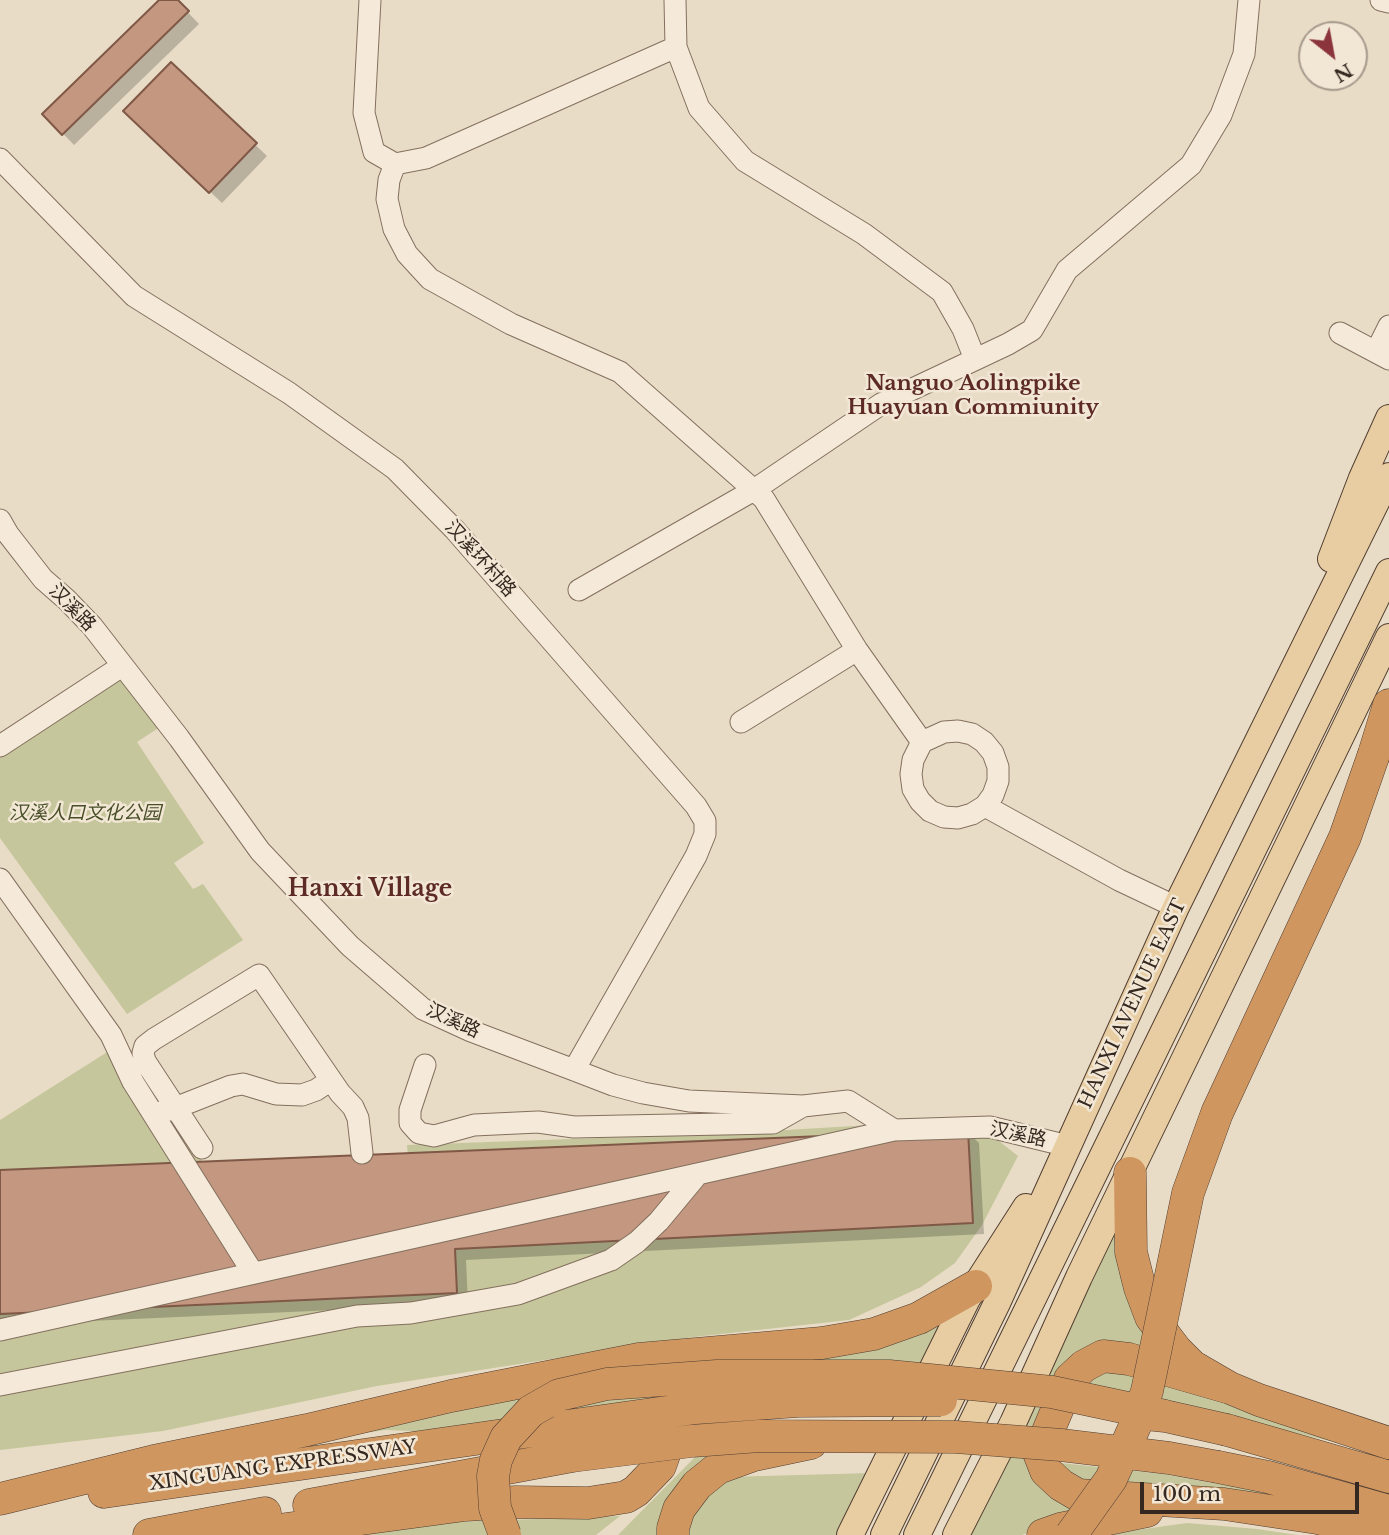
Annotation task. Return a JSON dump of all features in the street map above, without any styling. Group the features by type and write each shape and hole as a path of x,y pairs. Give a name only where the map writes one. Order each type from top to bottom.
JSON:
{"highway":[{"path":"1071,1535 1111,1479 1136,1426 1154,1360 1188,1193 1217,1113 1345,837 1389,705"},
{"path":"1130,1174 1131,1252 1151,1317 1192,1366 1230,1388"},
{"path":"0,1499 101,1473 307,1430 451,1396 639,1359 822,1343 874,1334 919,1318 976,1286"},
{"path":"1389,1443 1230,1388 1129,1359 1103,1356 1083,1366 1070,1379 1039,1453 1046,1471 1061,1485 1078,1495 1224,1504 1317,1518 1389,1534"},
{"path":"505,1535 495,1508 493,1476 496,1460 506,1438 531,1411 559,1395 607,1384 718,1376 889,1376 1052,1392 1227,1430 1389,1477"},
{"path":"241,1535 465,1504 612,1501 636,1491 660,1466 665,1452 667,1416 653,1390 636,1378 552,1377"},
{"path":"569,1441 708,1407 797,1401 904,1399 1004,1402 1165,1416"},
{"path":"569,1441 692,1441 759,1436 850,1435 956,1437 1060,1445 1169,1458 1218,1467 1389,1511"},
{"path":"673,1535 679,1508 697,1485 719,1468 754,1455 850,1435"},
{"name":"XINGUANG EXPRESSWAY","path":"0,1507 569,1441"},
{"name":"XINGUANG EXPRESSWAY","path":"149,1535 569,1441"},
{"path":"1043,1535 1139,1511 1224,1504"}],"main road":[{"path":"1290,677 1340,536 1389,418"},
{"name":"HANXI AVENUE EAST","path":"884,1535 998,1300 1176,907 1389,475"},
{"name":"HANXI AVENUE EAST","path":"918,1535 1389,572"},
{"path":"956,1535 1013,1423 1074,1288 1389,637"},
{"path":"850,1535 967,1299 1068,1146"},
{"path":"948,1535 1034,1299"}],"street":[{"path":"370,0 364,113 374,152 396,164 426,158 676,47"},
{"path":"675,0 676,47 699,108 745,160 864,234 942,292 963,329 975,359"},
{"path":"579,590 754,490 881,404 1032,330 1067,270 1191,165 1221,115 1244,54 1249,0"},
{"path":"1381,0 1389,2"},
{"name":"汉溪环村路","path":"0,159 134,296 289,393 395,469 455,530 696,806 705,821 705,834 696,856 574,1070"},
{"path":"396,164 389,180 387,200 394,229 407,254 430,279 511,324 620,372 764,499 857,650 922,742"},
{"path":"1340,333 1383,356 1389,326"},
{"name":"汉溪路","path":"0,520 43,579 92,626 179,737 260,851 349,946 423,1009 471,1031 613,1085 689,1101 803,1106 848,1101 894,1130 990,1127 1068,1146"},
{"path":"741,722 857,650"},
{"path":"0,746 122,666"},
{"path":"958,731 972,734 984,742 993,753 998,767 996,788 985,806 972,814 951,818 930,811 920,801 913,789 911,774 913,760 922,742 944,732 958,731"},
{"path":"985,806 1119,880 1176,907"},
{"path":"0,879 99,1017 148,1106 253,1273"},
{"path":"202,1148 145,1061 145,1046 259,975 331,1080 353,1107 358,1118 362,1153"},
{"path":"425,1065 410,1110 410,1123 419,1133 434,1136 474,1125 538,1122 574,1127 774,1123 803,1106"},
{"path":"148,1106 158,1109 176,1107 243,1084 276,1094 302,1095 331,1080"},
{"path":"0,1330 894,1130"},
{"path":"0,1385 357,1316 411,1313 518,1294 611,1260 659,1222 698,1174"}],"green space":[{"name":"汉溪人口文化公园","path":"123,677 160,727 137,742 204,843 174,863 193,889 203,884 243,940 127,1014 0,838 0,756"},
{"path":"112,1049 170,1118 240,1212 411,1201 407,1145 736,1133 971,1119 1018,1156 982,1225 955,1263 921,1287 849,1320 694,1337 377,1386 163,1431 0,1450 0,1120"},
{"path":"1119,1218 1163,1346 1117,1347 1030,1453 1074,1502 1066,1517 1022,1535 965,1535"},
{"path":"937,1318 945,1324 929,1363 781,1359"},
{"path":"1111,1363 1385,1454 1075,1381"},
{"path":"558,1384 770,1388 434,1432 386,1430 300,1442"},
{"path":"734,1451 660,1535 618,1535 699,1453"},
{"path":"1052,1462 1163,1474 1251,1490 1338,1511 1088,1491"},
{"path":"871,1473 838,1535 684,1535 703,1495 726,1477"},
{"path":"620,1516 596,1535 348,1535 451,1522"},
{"path":"1187,1523 1257,1529 1298,1535 1101,1535"}],"building":[{"path":"159,0 178,0 189,11 62,135 42,114"},
{"path":"171,62 257,143 209,193 123,111"},
{"path":"968,1130 973,1223 455,1249 457,1293 0,1314 0,1170"}],"district":[{"name":"Nanguo Aolingpike Huayuan Commiunity","path":"973,396"},
{"name":"Hanxi Village","path":"370,890"}]}
